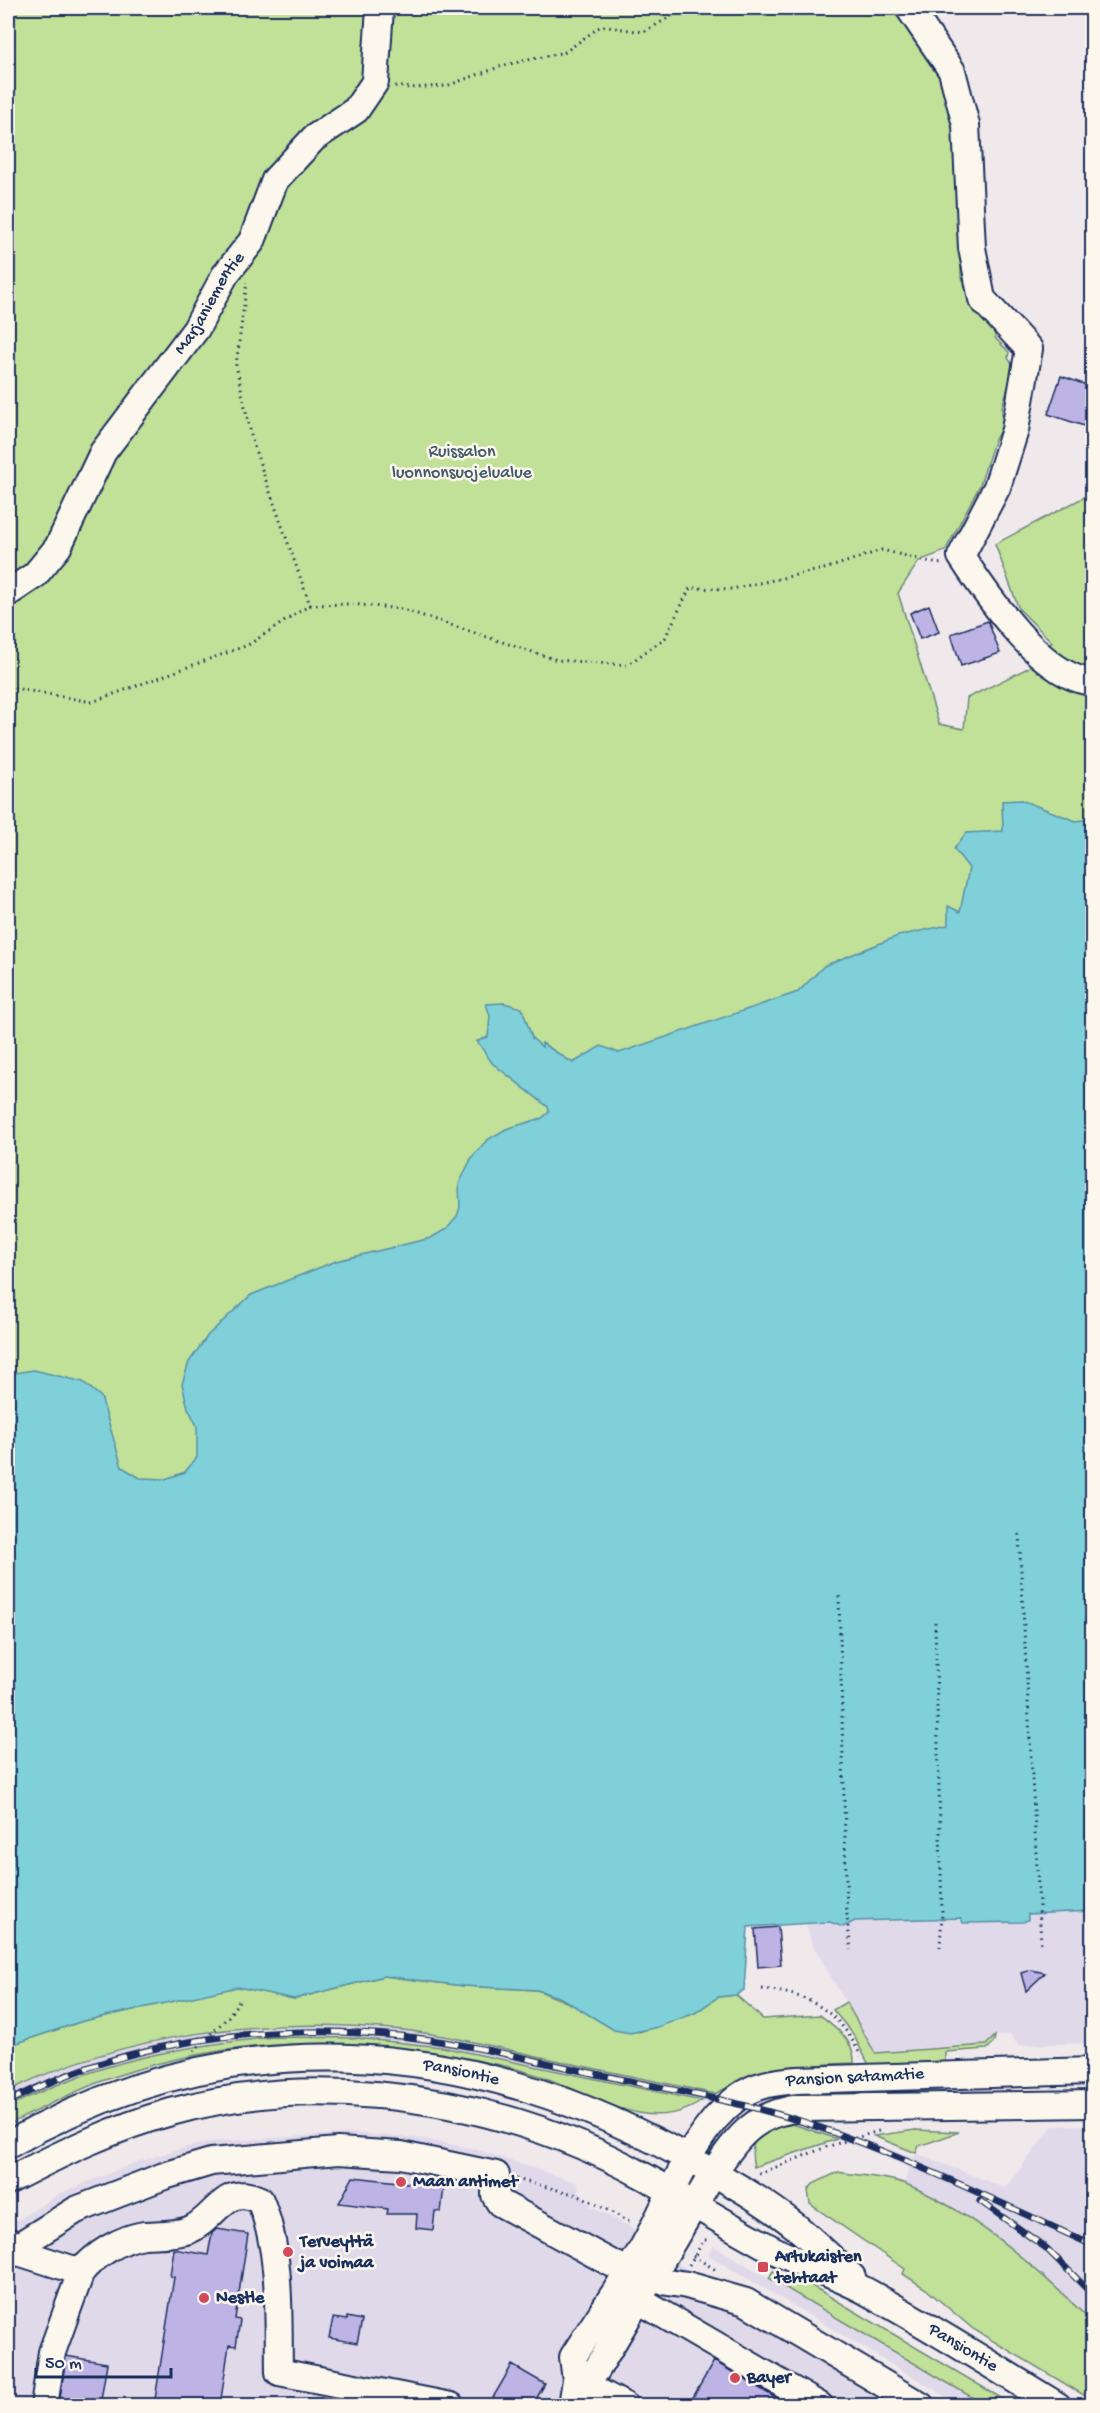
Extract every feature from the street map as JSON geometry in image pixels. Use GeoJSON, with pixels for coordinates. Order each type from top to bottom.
{"type":"FeatureCollection","features":[{"type":"Feature","properties":{"kind":"street"},"geometry":{"type":"LineString","coordinates":[[375,82],[380,8]]}},
{"type":"Feature","properties":{"kind":"street"},"geometry":{"type":"LineString","coordinates":[[909,8],[952,71],[966,125],[972,248],[982,299],[1029,349],[1015,430],[997,487],[961,556],[986,594],[1045,661],[1078,681],[1092,682]]}},
{"type":"Feature","properties":{"kind":"street","name":"Marjaniementie"},"geometry":{"type":"LineString","coordinates":[[8,592],[35,575],[58,548],[103,452],[196,329],[225,275],[252,242],[275,180],[314,138],[356,110],[375,82]]}},
{"type":"Feature","properties":{"kind":"street","name":"Pansiontie"},"geometry":{"type":"LineString","coordinates":[[8,2145],[115,2094],[189,2072],[235,2063],[313,2058],[371,2058],[451,2069],[506,2082],[573,2104],[640,2133],[713,2173],[793,2224],[868,2292]]}},
{"type":"Feature","properties":{"kind":"street","name":"Pansion satamatie"},"geometry":{"type":"LineString","coordinates":[[633,2284],[671,2192],[702,2136],[727,2107],[756,2086],[797,2079],[1092,2071]]}},
{"type":"Feature","properties":{"kind":"street","name":"Pansiontie"},"geometry":{"type":"LineString","coordinates":[[8,2181],[116,2129],[172,2111],[220,2101],[276,2095],[341,2094],[426,2102],[506,2120],[582,2146],[671,2192],[773,2250],[868,2292],[1058,2406]]}},
{"type":"Feature","properties":{"kind":"street","name":"Pansion satamatie"},"geometry":{"type":"LineString","coordinates":[[633,2284],[745,2132],[760,2119],[781,2110],[1092,2104]]}},
{"type":"Feature","properties":{"kind":"street"},"geometry":{"type":"LineString","coordinates":[[9,2249],[76,2210],[164,2176],[211,2162],[338,2151],[401,2155],[496,2175],[495,2195],[500,2203],[611,2263],[633,2284],[820,2406]]}},
{"type":"Feature","properties":{"kind":"street"},"geometry":{"type":"LineString","coordinates":[[44,2406],[52,2352],[81,2272],[90,2261],[107,2250],[141,2235],[190,2229],[222,2203],[238,2195],[248,2194],[260,2200],[267,2218],[278,2309],[279,2372],[451,2406]]}},
{"type":"Feature","properties":{"kind":"street"},"geometry":{"type":"LineString","coordinates":[[9,2249],[81,2272]]}},
{"type":"Feature","properties":{"kind":"street"},"geometry":{"type":"LineString","coordinates":[[576,2380],[596,2371],[633,2284]]}},
{"type":"Feature","properties":{"kind":"street"},"geometry":{"type":"LineString","coordinates":[[633,2284],[687,2284],[746,2302],[921,2406]]}},
{"type":"Feature","properties":{"kind":"street"},"geometry":{"type":"LineString","coordinates":[[572,2406],[576,2380]]}},
{"type":"Feature","properties":{"kind":"street"},"geometry":{"type":"LineString","coordinates":[[576,2380],[625,2406]]}},
{"type":"Feature","properties":{"kind":"path"},"geometry":{"type":"LineString","coordinates":[[375,82],[410,88],[446,86],[504,65],[565,52],[601,26],[644,32],[680,11]]}},
{"type":"Feature","properties":{"kind":"path"},"geometry":{"type":"LineString","coordinates":[[248,275],[236,365],[253,444],[310,605]]}},
{"type":"Feature","properties":{"kind":"path"},"geometry":{"type":"LineString","coordinates":[[8,687],[92,702],[248,645],[310,605],[350,604],[402,609],[557,660],[627,665],[664,638],[690,588],[732,589],[828,567],[882,550],[938,564],[961,556]]}},
{"type":"Feature","properties":{"kind":"path"},"geometry":{"type":"LineString","coordinates":[[1019,1534],[1041,1942]]}},
{"type":"Feature","properties":{"kind":"path"},"geometry":{"type":"LineString","coordinates":[[839,1596],[847,1918],[851,1950]]}},
{"type":"Feature","properties":{"kind":"path"},"geometry":{"type":"LineString","coordinates":[[935,1622],[942,1914],[940,1947]]}},
{"type":"Feature","properties":{"kind":"path"},"geometry":{"type":"LineString","coordinates":[[762,1989],[788,1992],[820,2005],[853,2041],[860,2056],[864,2077]]}},
{"type":"Feature","properties":{"kind":"path"},"geometry":{"type":"LineString","coordinates":[[189,2072],[191,2054],[228,2017],[239,2001]]}},
{"type":"Feature","properties":{"kind":"path"},"geometry":{"type":"LineString","coordinates":[[760,2173],[826,2147],[890,2127]]}},
{"type":"Feature","properties":{"kind":"path"},"geometry":{"type":"LineString","coordinates":[[694,2256],[704,2240],[717,2240]]}},
{"type":"Feature","properties":{"kind":"shaded area"},"geometry":{"type":"Polygon","coordinates":[[[1092,1911],[1092,2043],[1018,2045],[1011,2035],[995,2036],[986,2045],[875,2053],[811,1942],[806,1924],[830,1922],[843,1927],[855,1921],[1092,1911]]]}},
{"type":"Feature","properties":{"kind":"shaded area"},"geometry":{"type":"Polygon","coordinates":[[[312,2026],[401,2030],[446,2036],[736,2098],[808,2119],[914,2158],[916,2153],[1005,2188],[1053,2126],[1092,2125],[1092,2322],[1036,2268],[994,2235],[904,2183],[910,2168],[860,2146],[793,2124],[727,2107],[442,2047],[312,2037],[275,2037],[201,2044],[112,2064],[8,2107],[8,2091],[30,2080],[111,2051],[199,2033],[312,2026]]]}},
{"type":"Feature","properties":{"kind":"shaded area"},"geometry":{"type":"Polygon","coordinates":[[[354,2133],[425,2139],[478,2150],[578,2183],[579,2191],[592,2207],[636,2230],[633,2236],[909,2405],[8,2406],[8,2226],[59,2194],[137,2162],[182,2148],[209,2142],[354,2133]]]}},
{"type":"Feature","properties":{"kind":"shaded area"},"geometry":{"type":"Polygon","coordinates":[[[714,2246],[985,2405],[960,2405],[708,2255],[714,2246]]]}},
{"type":"Feature","properties":{"kind":"green space","name":"Ruissalon luonnonsuojelualue"},"geometry":{"type":"Polygon","coordinates":[[[8,8],[897,8],[942,70],[960,127],[961,277],[987,311],[996,339],[1009,352],[1008,358],[1014,367],[1002,407],[1002,427],[994,441],[980,485],[945,551],[919,561],[898,593],[939,724],[964,729],[967,698],[1028,668],[1052,642],[1019,609],[995,544],[1092,493],[1092,962],[370,1422],[8,1524],[8,8]]]}},
{"type":"Feature","properties":{"kind":"green space"},"geometry":{"type":"Polygon","coordinates":[[[384,1976],[464,1986],[537,1990],[639,2032],[695,2013],[718,1997],[736,1995],[763,2019],[820,2015],[848,2041],[854,2063],[782,2069],[749,2078],[715,2094],[441,2036],[353,2026],[302,2025],[201,2033],[151,2042],[54,2071],[8,2091],[8,2049],[16,2043],[83,2021],[238,1986],[294,1999],[384,1976]]]}},
{"type":"Feature","properties":{"kind":"green space"},"geometry":{"type":"Polygon","coordinates":[[[846,2002],[875,2053],[986,2045],[995,2036],[994,2042],[987,2049],[945,2052],[945,2062],[869,2065],[853,2034],[833,2010],[846,2002]]]}},
{"type":"Feature","properties":{"kind":"green space"},"geometry":{"type":"Polygon","coordinates":[[[275,2037],[356,2038],[442,2047],[702,2101],[682,2111],[662,2115],[641,2113],[600,2101],[540,2076],[491,2063],[442,2054],[357,2045],[270,2045],[185,2057],[143,2068],[90,2086],[8,2125],[8,2107],[41,2091],[106,2067],[170,2051],[275,2037]]]}},
{"type":"Feature","properties":{"kind":"green space"},"geometry":{"type":"Polygon","coordinates":[[[793,2124],[837,2139],[754,2167],[752,2156],[755,2140],[766,2131],[793,2124]]]}},
{"type":"Feature","properties":{"kind":"green space"},"geometry":{"type":"Polygon","coordinates":[[[915,2130],[959,2132],[919,2146],[916,2153],[874,2136],[915,2130]]]}},
{"type":"Feature","properties":{"kind":"green space"},"geometry":{"type":"Polygon","coordinates":[[[838,2172],[898,2181],[932,2197],[982,2227],[1050,2282],[1092,2322],[1092,2400],[973,2329],[926,2289],[903,2274],[905,2269],[810,2204],[808,2190],[813,2184],[838,2172]]]}},
{"type":"Feature","properties":{"kind":"green space"},"geometry":{"type":"Polygon","coordinates":[[[773,2271],[807,2283],[1013,2405],[985,2405],[769,2278],[773,2271]]]}},
{"type":"Feature","properties":{"kind":"water"},"geometry":{"type":"Polygon","coordinates":[[[1021,800],[1076,821],[1092,819],[1092,1911],[1028,1914],[1028,1920],[1023,1922],[963,1923],[961,1918],[855,1921],[843,1927],[830,1922],[748,1927],[744,1990],[736,1995],[718,1997],[695,2013],[658,2027],[630,2033],[614,2030],[561,1998],[537,1990],[464,1986],[384,1976],[294,1999],[238,1987],[83,2021],[17,2043],[8,2049],[8,1374],[34,1370],[83,1382],[101,1397],[122,1467],[140,1478],[165,1479],[185,1472],[197,1457],[197,1426],[188,1408],[182,1384],[189,1362],[208,1335],[251,1295],[336,1261],[431,1238],[446,1229],[457,1216],[460,1207],[459,1184],[472,1157],[487,1140],[506,1129],[542,1118],[549,1112],[548,1107],[492,1063],[477,1041],[488,1037],[490,1016],[486,1004],[504,1003],[522,1008],[532,1038],[542,1047],[542,1043],[573,1063],[601,1046],[619,1053],[798,992],[824,966],[898,936],[948,925],[948,906],[960,912],[969,868],[954,849],[966,833],[1003,831],[1002,801],[1021,800]]]}},
{"type":"Feature","properties":{"kind":"building"},"geometry":{"type":"Polygon","coordinates":[[[1061,376],[1092,387],[1092,400],[1084,426],[1048,414],[1061,376]]]}},
{"type":"Feature","properties":{"kind":"building"},"geometry":{"type":"Polygon","coordinates":[[[929,605],[939,632],[920,639],[910,613],[929,605]]]}},
{"type":"Feature","properties":{"kind":"building"},"geometry":{"type":"Polygon","coordinates":[[[988,621],[1000,653],[961,666],[951,634],[988,621]]]}},
{"type":"Feature","properties":{"kind":"building"},"geometry":{"type":"Polygon","coordinates":[[[778,1927],[781,1965],[758,1967],[755,1929],[778,1927]]]}},
{"type":"Feature","properties":{"kind":"building"},"geometry":{"type":"Polygon","coordinates":[[[1031,1970],[1045,1973],[1026,1991],[1021,1973],[1031,1970]]]}},
{"type":"Feature","properties":{"kind":"building"},"geometry":{"type":"Polygon","coordinates":[[[353,2177],[444,2187],[441,2212],[435,2211],[433,2230],[416,2228],[417,2214],[387,2214],[388,2209],[339,2203],[353,2177]]]}},
{"type":"Feature","properties":{"kind":"building","name":"Nestle"},"geometry":{"type":"Polygon","coordinates":[[[217,2229],[248,2234],[235,2319],[240,2320],[236,2346],[229,2345],[220,2406],[154,2406],[174,2277],[170,2276],[174,2249],[208,2255],[212,2233],[217,2229]]]}},
{"type":"Feature","properties":{"kind":"building"},"geometry":{"type":"Polygon","coordinates":[[[347,2317],[362,2320],[357,2343],[329,2338],[333,2318],[347,2320],[347,2317]]]}},
{"type":"Feature","properties":{"kind":"building"},"geometry":{"type":"Polygon","coordinates":[[[66,2356],[107,2363],[100,2406],[59,2406],[66,2356]]]}},
{"type":"Feature","properties":{"kind":"building","name":"Bayer"},"geometry":{"type":"Polygon","coordinates":[[[714,2361],[789,2406],[688,2406],[714,2361]]]}},
{"type":"Feature","properties":{"kind":"building"},"geometry":{"type":"Polygon","coordinates":[[[512,2365],[545,2384],[532,2406],[488,2406],[512,2365]]]}},
{"type":"Feature","properties":{"kind":"railway"},"geometry":{"type":"LineString","coordinates":[[8,2102],[101,2063],[199,2040],[299,2032],[426,2039],[715,2099],[795,2119],[924,2169],[1092,2245]]}},
{"type":"Feature","properties":{"kind":"railway"},"geometry":{"type":"LineString","coordinates":[[980,2201],[1046,2248],[1092,2294]]}},
{"type":"Feature","properties":{"kind":"place","name":"Maan antimet"},"geometry":{"type":"Point","coordinates":[401,2182]}},
{"type":"Feature","properties":{"kind":"place","name":"Terveyttä ja voimaa"},"geometry":{"type":"Point","coordinates":[288,2252]}},
{"type":"Feature","properties":{"kind":"place","name":"Artukaisten tehtaat"},"geometry":{"type":"Point","coordinates":[763,2267]}},
{"type":"Feature","properties":{"kind":"place","name":"Nestle"},"geometry":{"type":"Point","coordinates":[204,2298]}},
{"type":"Feature","properties":{"kind":"place","name":"Bayer"},"geometry":{"type":"Point","coordinates":[735,2378]}}]}
